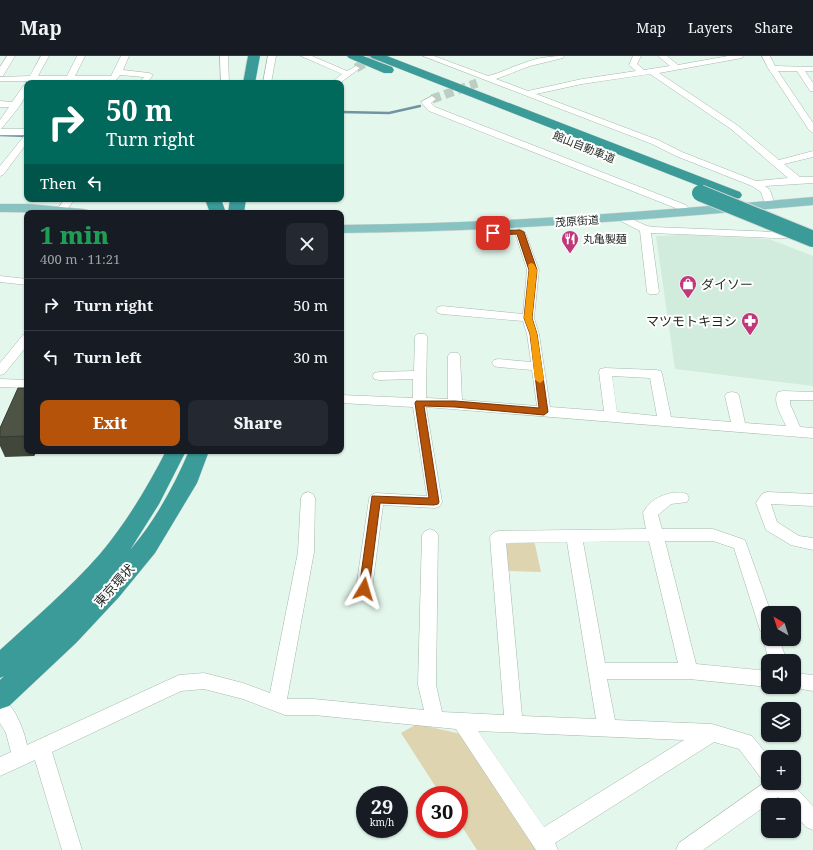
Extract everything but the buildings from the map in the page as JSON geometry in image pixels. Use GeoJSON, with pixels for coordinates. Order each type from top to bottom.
{"type":"FeatureCollection","features":[{"type":"Feature","properties":{"kind":"highway"},"geometry":{"type":"LineString","coordinates":[[250,80],[254,56]]}},
{"type":"Feature","properties":{"kind":"highway","name":"館山自動車道"},"geometry":{"type":"LineString","coordinates":[[376,56],[735,195],[813,228]]}},
{"type":"Feature","properties":{"kind":"highway","name":"館山自動車道"},"geometry":{"type":"LineString","coordinates":[[355,62],[700,193],[813,239]]}},
{"type":"Feature","properties":{"kind":"highway","name":"東京環状"},"geometry":{"type":"LineString","coordinates":[[0,666],[92,578],[122,544],[147,507],[174,454]]}},
{"type":"Feature","properties":{"kind":"highway","name":"東京環状"},"geometry":{"type":"LineString","coordinates":[[0,697],[68,635],[110,590],[147,546],[186,483],[198,454]]}},
{"type":"Feature","properties":{"kind":"main road","name":"茂原街道"},"geometry":{"type":"LineString","coordinates":[[344,229],[494,226],[688,212],[813,201]]}},
{"type":"Feature","properties":{"kind":"main road"},"geometry":{"type":"LineString","coordinates":[[5,209],[28,208],[44,210]]}},
{"type":"Feature","properties":{"kind":"main road"},"geometry":{"type":"LineString","coordinates":[[5,209],[24,213]]}},
{"type":"Feature","properties":{"kind":"main road","name":"茂原街道"},"geometry":{"type":"LineString","coordinates":[[344,236],[520,232],[640,226],[813,209]]}},
{"type":"Feature","properties":{"kind":"street"},"geometry":{"type":"LineString","coordinates":[[0,57],[11,56]]}},
{"type":"Feature","properties":{"kind":"street"},"geometry":{"type":"LineString","coordinates":[[0,74],[11,56]]}},
{"type":"Feature","properties":{"kind":"street"},"geometry":{"type":"LineString","coordinates":[[32,80],[45,56]]}},
{"type":"Feature","properties":{"kind":"street"},"geometry":{"type":"LineString","coordinates":[[81,56],[69,80],[149,75],[146,80]]}},
{"type":"Feature","properties":{"kind":"street"},"geometry":{"type":"LineString","coordinates":[[113,78],[125,56]]}},
{"type":"Feature","properties":{"kind":"street"},"geometry":{"type":"LineString","coordinates":[[224,56],[225,80]]}},
{"type":"Feature","properties":{"kind":"street"},"geometry":{"type":"LineString","coordinates":[[268,80],[272,56]]}},
{"type":"Feature","properties":{"kind":"street"},"geometry":{"type":"LineString","coordinates":[[305,56],[348,74]]}},
{"type":"Feature","properties":{"kind":"street"},"geometry":{"type":"LineString","coordinates":[[427,56],[490,78],[655,142],[679,154],[755,184],[765,190],[770,205]]}},
{"type":"Feature","properties":{"kind":"street"},"geometry":{"type":"LineString","coordinates":[[478,82],[500,76],[526,60],[560,56]]}},
{"type":"Feature","properties":{"kind":"street"},"geometry":{"type":"LineString","coordinates":[[637,56],[633,65],[734,127],[798,181]]}},
{"type":"Feature","properties":{"kind":"street"},"geometry":{"type":"LineString","coordinates":[[662,56],[677,68]]}},
{"type":"Feature","properties":{"kind":"street"},"geometry":{"type":"LineString","coordinates":[[530,94],[554,86],[647,73],[740,56]]}},
{"type":"Feature","properties":{"kind":"street"},"geometry":{"type":"LineString","coordinates":[[766,56],[772,68],[813,130]]}},
{"type":"Feature","properties":{"kind":"street"},"geometry":{"type":"LineString","coordinates":[[339,80],[348,74],[355,62]]}},
{"type":"Feature","properties":{"kind":"street"},"geometry":{"type":"LineString","coordinates":[[772,68],[813,69]]}},
{"type":"Feature","properties":{"kind":"street"},"geometry":{"type":"LineString","coordinates":[[799,68],[813,89]]}},
{"type":"Feature","properties":{"kind":"street"},"geometry":{"type":"LineString","coordinates":[[0,79],[24,81]]}},
{"type":"Feature","properties":{"kind":"street"},"geometry":{"type":"LineString","coordinates":[[0,127],[24,92]]}},
{"type":"Feature","properties":{"kind":"street"},"geometry":{"type":"LineString","coordinates":[[432,99],[425,102],[432,109],[682,207],[688,212]]}},
{"type":"Feature","properties":{"kind":"street"},"geometry":{"type":"LineString","coordinates":[[0,104],[16,105]]}},
{"type":"Feature","properties":{"kind":"street"},"geometry":{"type":"LineString","coordinates":[[804,115],[813,116]]}},
{"type":"Feature","properties":{"kind":"street"},"geometry":{"type":"LineString","coordinates":[[0,132],[24,132]]}},
{"type":"Feature","properties":{"kind":"street"},"geometry":{"type":"LineString","coordinates":[[0,172],[24,141]]}},
{"type":"Feature","properties":{"kind":"street"},"geometry":{"type":"LineString","coordinates":[[777,163],[813,154]]}},
{"type":"Feature","properties":{"kind":"street"},"geometry":{"type":"LineString","coordinates":[[0,160],[10,160]]}},
{"type":"Feature","properties":{"kind":"street"},"geometry":{"type":"LineString","coordinates":[[755,184],[780,181],[813,180]]}},
{"type":"Feature","properties":{"kind":"street"},"geometry":{"type":"LineString","coordinates":[[62,210],[68,202]]}},
{"type":"Feature","properties":{"kind":"street"},"geometry":{"type":"LineString","coordinates":[[621,217],[640,226],[661,230],[813,236]]}},
{"type":"Feature","properties":{"kind":"street"},"geometry":{"type":"LineString","coordinates":[[640,226],[653,292]]}},
{"type":"Feature","properties":{"kind":"street"},"geometry":{"type":"LineString","coordinates":[[520,232],[533,270],[528,318],[534,334],[544,412]]}},
{"type":"Feature","properties":{"kind":"street"},"geometry":{"type":"LineString","coordinates":[[0,279],[24,282]]}},
{"type":"Feature","properties":{"kind":"street"},"geometry":{"type":"LineString","coordinates":[[442,310],[528,318]]}},
{"type":"Feature","properties":{"kind":"street"},"geometry":{"type":"LineString","coordinates":[[364,589],[376,499],[434,502],[419,403],[421,337]]}},
{"type":"Feature","properties":{"kind":"street"},"geometry":{"type":"LineString","coordinates":[[24,343],[0,381],[24,384]]}},
{"type":"Feature","properties":{"kind":"street"},"geometry":{"type":"LineString","coordinates":[[454,356],[455,404]]}},
{"type":"Feature","properties":{"kind":"street"},"geometry":{"type":"LineString","coordinates":[[498,363],[538,366]]}},
{"type":"Feature","properties":{"kind":"street"},"geometry":{"type":"LineString","coordinates":[[610,417],[605,372],[656,374],[665,421]]}},
{"type":"Feature","properties":{"kind":"street"},"geometry":{"type":"LineString","coordinates":[[379,376],[420,375]]}},
{"type":"Feature","properties":{"kind":"street"},"geometry":{"type":"LineString","coordinates":[[795,432],[783,404],[784,395],[813,396]]}},
{"type":"Feature","properties":{"kind":"street"},"geometry":{"type":"LineString","coordinates":[[732,396],[739,427]]}},
{"type":"Feature","properties":{"kind":"street"},"geometry":{"type":"LineString","coordinates":[[344,399],[455,404],[813,433]]}},
{"type":"Feature","properties":{"kind":"street"},"geometry":{"type":"LineString","coordinates":[[277,704],[306,552],[308,498]]}},
{"type":"Feature","properties":{"kind":"street"},"geometry":{"type":"LineString","coordinates":[[682,498],[668,499],[650,513],[689,671]]}},
{"type":"Feature","properties":{"kind":"street"},"geometry":{"type":"LineString","coordinates":[[813,500],[767,498],[763,503],[771,526],[796,541],[813,544]]}},
{"type":"Feature","properties":{"kind":"street"},"geometry":{"type":"LineString","coordinates":[[430,535],[427,685],[435,720]]}},
{"type":"Feature","properties":{"kind":"street"},"geometry":{"type":"LineString","coordinates":[[514,723],[498,537],[712,535],[740,544],[761,608]]}},
{"type":"Feature","properties":{"kind":"street"},"geometry":{"type":"LineString","coordinates":[[574,536],[607,728]]}},
{"type":"Feature","properties":{"kind":"street"},"geometry":{"type":"LineString","coordinates":[[597,671],[689,671],[761,678]]}},
{"type":"Feature","properties":{"kind":"street"},"geometry":{"type":"LineString","coordinates":[[0,767],[179,683],[204,681],[243,691],[285,707],[314,707],[435,720],[712,733],[744,742],[761,762]]}},
{"type":"Feature","properties":{"kind":"street"},"geometry":{"type":"LineString","coordinates":[[801,682],[813,683]]}},
{"type":"Feature","properties":{"kind":"street"},"geometry":{"type":"LineString","coordinates":[[0,706],[15,731],[22,757]]}},
{"type":"Feature","properties":{"kind":"street"},"geometry":{"type":"LineString","coordinates":[[461,721],[544,845],[712,733]]}},
{"type":"Feature","properties":{"kind":"street"},"geometry":{"type":"LineString","coordinates":[[41,748],[72,850]]}},
{"type":"Feature","properties":{"kind":"street"},"geometry":{"type":"LineString","coordinates":[[686,850],[761,790]]}},
{"type":"Feature","properties":{"kind":"street"},"geometry":{"type":"LineString","coordinates":[[785,790],[813,820]]}},
{"type":"Feature","properties":{"kind":"shaded area"},"geometry":{"type":"Polygon","coordinates":[[[685,235],[769,239],[813,256],[813,386],[675,369],[656,236],[685,235]]]}},
{"type":"Feature","properties":{"kind":"shaded area"},"geometry":{"type":"Polygon","coordinates":[[[534,540],[541,572],[507,571],[504,547],[511,541],[534,540]]]}},
{"type":"Feature","properties":{"kind":"shaded area"},"geometry":{"type":"Polygon","coordinates":[[[417,724],[461,734],[538,850],[477,850],[468,836],[468,786],[435,786],[401,733],[417,724]]]}},
{"type":"Feature","properties":{"kind":"waterway"},"geometry":{"type":"LineString","coordinates":[[344,112],[389,113],[420,106]]}},
{"type":"Feature","properties":{"kind":"waterway"},"geometry":{"type":"LineString","coordinates":[[0,135],[24,136]]}},
{"type":"Feature","properties":{"kind":"tunnel"},"geometry":{"type":"LineString","coordinates":[[356,68],[377,56]]}},
{"type":"Feature","properties":{"kind":"tunnel"},"geometry":{"type":"LineString","coordinates":[[432,99],[477,83]]}},
{"type":"Feature","properties":{"kind":"slow traffic"},"geometry":{"type":"LineString","coordinates":[[531,265],[533,270],[528,318],[534,334],[540,380]]}},
{"type":"Feature","properties":{"kind":"place","name":"丸亀製麺"},"geometry":{"type":"Point","coordinates":[570,254]}},
{"type":"Feature","properties":{"kind":"place","name":"ダイソー"},"geometry":{"type":"Point","coordinates":[688,299]}},
{"type":"Feature","properties":{"kind":"place","name":"マツモトキヨシ"},"geometry":{"type":"Point","coordinates":[750,336]}},
{"type":"Feature","properties":{"kind":"route"},"geometry":{"type":"LineString","coordinates":[[364,589],[376,499],[434,502],[419,403],[455,404],[544,412],[534,334],[528,318],[533,270],[520,232],[493,233]]}}]}
